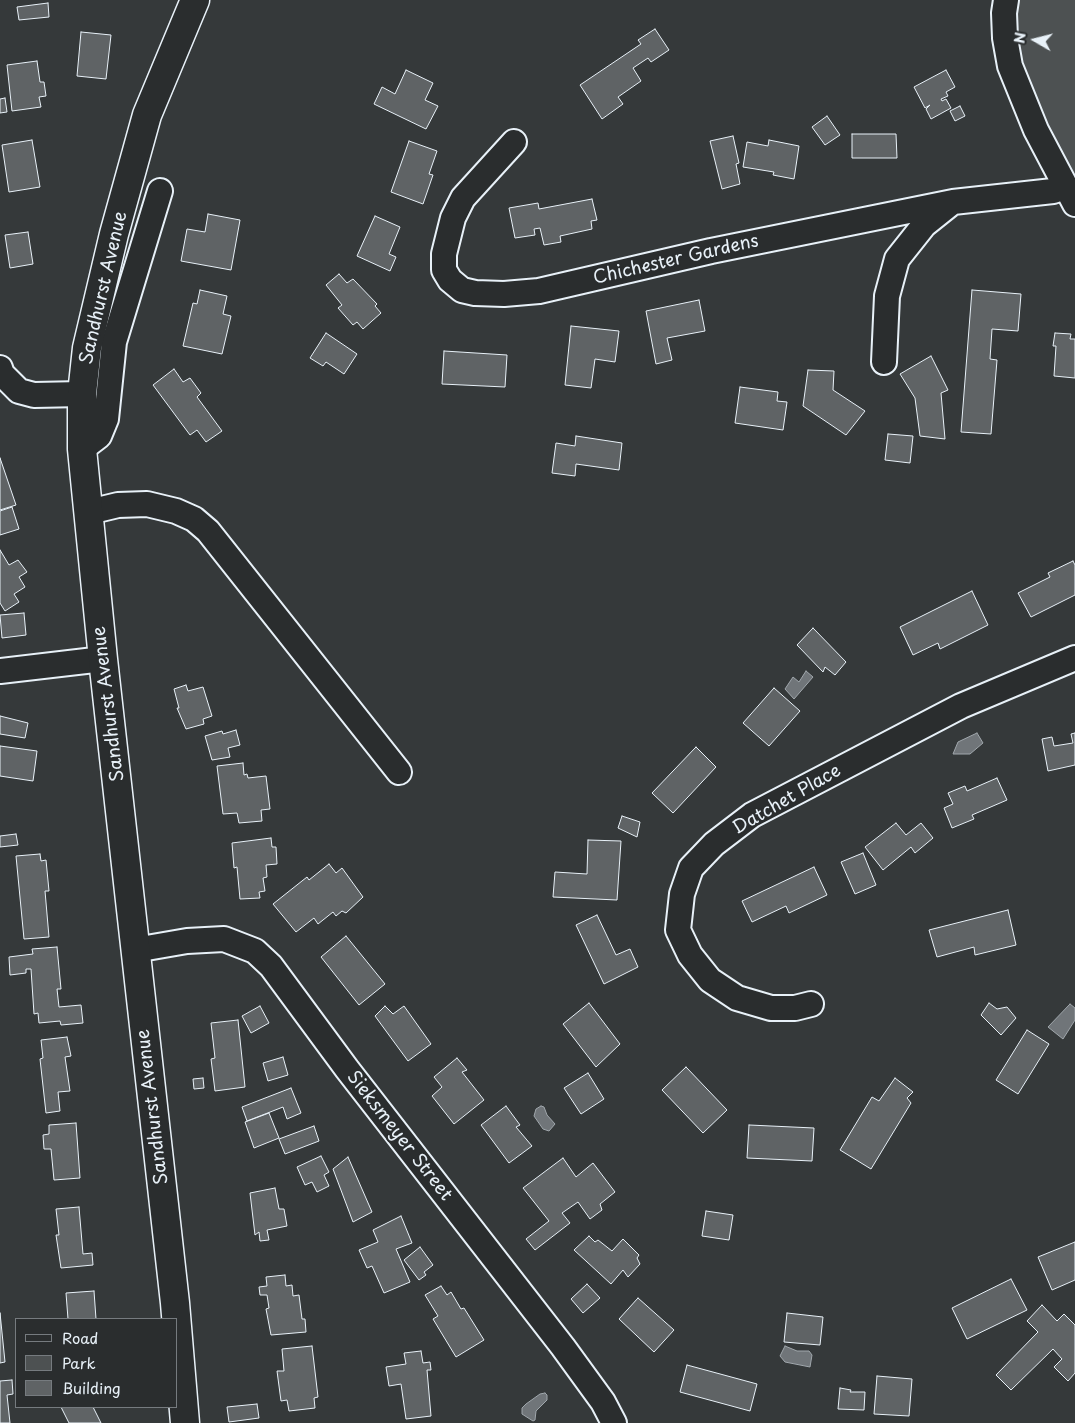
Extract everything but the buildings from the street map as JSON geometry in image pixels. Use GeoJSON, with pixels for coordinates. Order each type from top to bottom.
{"type":"FeatureCollection","features":[{"type":"Feature","properties":{"kind":"street","name":"Sandhurst Avenue"},"geometry":{"type":"LineString","coordinates":[[176,1318],[88,512],[82,449],[82,394],[87,348],[114,234],[147,115],[195,0]]}},
{"type":"Feature","properties":{"kind":"street"},"geometry":{"type":"LineString","coordinates":[[1006,0],[1004,12],[1005,38],[1010,66],[1036,130],[1070,196]]}},
{"type":"Feature","properties":{"kind":"street","name":"Chichester Gardens"},"geometry":{"type":"LineString","coordinates":[[514,142],[463,198],[453,218],[444,254],[444,270],[450,280],[462,290],[475,293],[504,294],[539,291],[711,250],[953,202],[1053,191],[1070,196]]}},
{"type":"Feature","properties":{"kind":"street"},"geometry":{"type":"LineString","coordinates":[[82,449],[99,436],[104,424],[114,342],[160,191]]}},
{"type":"Feature","properties":{"kind":"street"},"geometry":{"type":"LineString","coordinates":[[884,362],[887,296],[897,259],[924,226],[953,202]]}},
{"type":"Feature","properties":{"kind":"street"},"geometry":{"type":"LineString","coordinates":[[0,368],[2,374],[19,391],[34,395],[82,394]]}},
{"type":"Feature","properties":{"kind":"street"},"geometry":{"type":"LineString","coordinates":[[88,512],[118,506],[147,504],[176,511],[194,519],[208,531],[398,772]]}},
{"type":"Feature","properties":{"kind":"street","name":"Datchet Place"},"geometry":{"type":"LineString","coordinates":[[811,1004],[795,1008],[771,1008],[736,998],[710,980],[690,955],[678,930],[682,894],[691,868],[714,844],[752,815],[961,706],[1075,658]]}},
{"type":"Feature","properties":{"kind":"street"},"geometry":{"type":"LineString","coordinates":[[0,670],[103,659]]}},
{"type":"Feature","properties":{"kind":"street","name":"Sieksmeyer Street"},"geometry":{"type":"LineString","coordinates":[[135,950],[187,941],[224,939],[255,951],[271,966],[347,1069],[563,1347],[603,1402],[614,1423]]}},
{"type":"Feature","properties":{"kind":"street","name":"Sandhurst Avenue"},"geometry":{"type":"LineString","coordinates":[[178,1339],[185,1423]]}},
{"type":"Feature","properties":{"kind":"green space"},"geometry":{"type":"Polygon","coordinates":[[[1005,0],[1075,0],[1075,204],[1037,132],[1005,0]]]}},
{"type":"Feature","properties":{"kind":"shaded area"},"geometry":{"type":"Polygon","coordinates":[[[806,671],[813,677],[794,699],[785,689],[793,677],[799,682],[806,671]]]}},
{"type":"Feature","properties":{"kind":"shaded area"},"geometry":{"type":"Polygon","coordinates":[[[977,733],[983,743],[970,754],[953,754],[958,742],[977,733]]]}},
{"type":"Feature","properties":{"kind":"shaded area"},"geometry":{"type":"Polygon","coordinates":[[[1070,1004],[1075,1008],[1075,1020],[1063,1039],[1048,1027],[1070,1004]]]}},
{"type":"Feature","properties":{"kind":"shaded area"},"geometry":{"type":"Polygon","coordinates":[[[541,1106],[544,1107],[547,1115],[555,1124],[549,1131],[543,1129],[534,1116],[536,1109],[541,1106]]]}},
{"type":"Feature","properties":{"kind":"shaded area"},"geometry":{"type":"Polygon","coordinates":[[[785,1346],[797,1351],[809,1351],[812,1355],[810,1367],[785,1362],[780,1356],[785,1346]]]}},
{"type":"Feature","properties":{"kind":"shaded area"},"geometry":{"type":"Polygon","coordinates":[[[545,1393],[547,1400],[536,1411],[535,1420],[533,1421],[522,1414],[522,1408],[526,1404],[540,1394],[545,1393]]]}}]}
